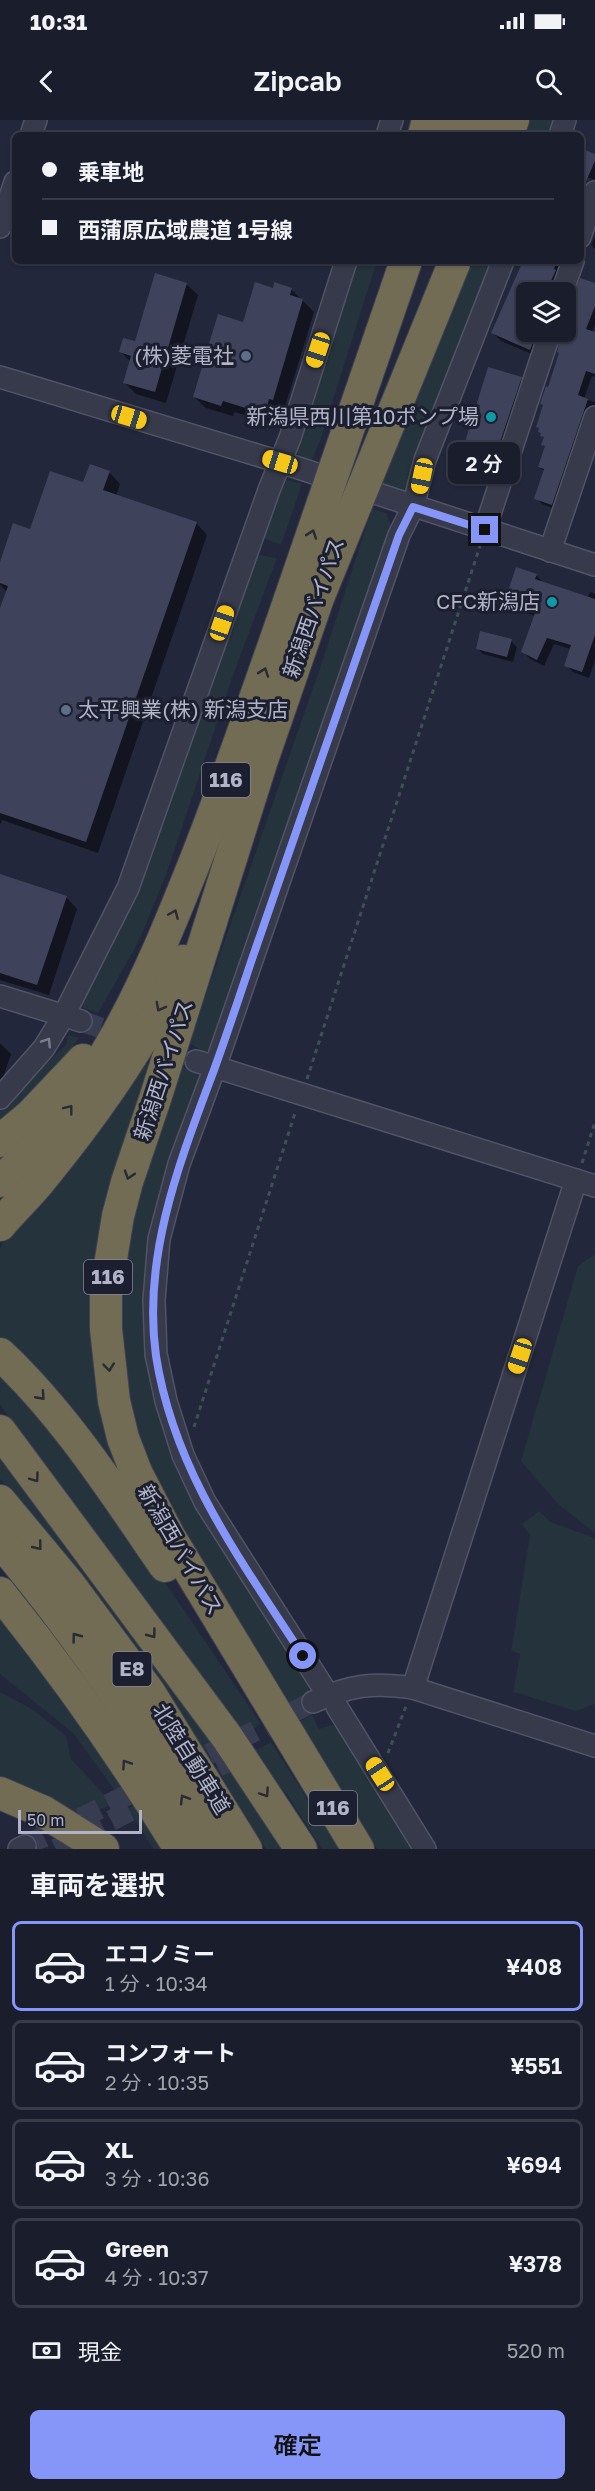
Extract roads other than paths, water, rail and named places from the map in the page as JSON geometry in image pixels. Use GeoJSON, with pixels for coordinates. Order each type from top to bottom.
{"type":"FeatureCollection","features":[{"type":"Feature","properties":{"kind":"highway"},"geometry":{"type":"LineString","coordinates":[[327,491],[388,264]]}},
{"type":"Feature","properties":{"kind":"highway","name":"新潟西バイパス"},"geometry":{"type":"LineString","coordinates":[[358,1849],[169,1536],[136,1472],[123,1438],[114,1401],[106,1329],[106,1290],[118,1216],[127,1182],[160,1085],[262,759],[305,594],[327,491],[405,264]]}},
{"type":"Feature","properties":{"kind":"highway","name":"新潟西バイパス"},"geometry":{"type":"LineString","coordinates":[[0,1181],[39,1144],[69,1110],[98,1068],[150,967],[174,914],[305,594],[432,264]]}},
{"type":"Feature","properties":{"kind":"highway"},"geometry":{"type":"LineString","coordinates":[[305,594],[454,264]]}},
{"type":"Feature","properties":{"kind":"highway"},"geometry":{"type":"LineString","coordinates":[[0,1225],[42,1179],[80,1129],[132,1053],[179,970],[213,893],[262,759]]}},
{"type":"Feature","properties":{"kind":"highway"},"geometry":{"type":"LineString","coordinates":[[0,1141],[31,1115],[78,1066],[150,967]]}},
{"type":"Feature","properties":{"kind":"highway"},"geometry":{"type":"LineString","coordinates":[[0,1208],[42,1171],[80,1129]]}},
{"type":"Feature","properties":{"kind":"highway"},"geometry":{"type":"LineString","coordinates":[[0,1354],[49,1406],[78,1442],[308,1767]]}},
{"type":"Feature","properties":{"kind":"highway"},"geometry":{"type":"LineString","coordinates":[[0,1431],[174,1664],[233,1746],[301,1849]]}},
{"type":"Feature","properties":{"kind":"highway","name":"北陸自動車道"},"geometry":{"type":"LineString","coordinates":[[0,1501],[69,1584],[148,1692],[246,1849]]}},
{"type":"Feature","properties":{"kind":"highway","name":"北陸自動車道"},"geometry":{"type":"LineString","coordinates":[[0,1541],[97,1664],[182,1794],[214,1849]]}},
{"type":"Feature","properties":{"kind":"highway"},"geometry":{"type":"LineString","coordinates":[[0,1593],[71,1683],[138,1780],[180,1849]]}},
{"type":"Feature","properties":{"kind":"highway"},"geometry":{"type":"LineString","coordinates":[[0,1793],[44,1812],[103,1849]]}},
{"type":"Feature","properties":{"kind":"highway"},"geometry":{"type":"LineString","coordinates":[[44,1812],[91,1849]]}},
{"type":"Feature","properties":{"kind":"street"},"geometry":{"type":"LineString","coordinates":[[0,227],[12,191]]}},
{"type":"Feature","properties":{"kind":"street"},"geometry":{"type":"LineString","coordinates":[[584,225],[595,192]]}},
{"type":"Feature","properties":{"kind":"street"},"geometry":{"type":"LineString","coordinates":[[0,1098],[72,1018],[128,888],[280,462],[345,264]]}},
{"type":"Feature","properties":{"kind":"street"},"geometry":{"type":"LineString","coordinates":[[425,1849],[380,1774],[323,1705],[205,1502],[183,1455],[166,1401],[156,1354],[156,1280],[159,1239],[206,1064],[399,535],[413,507],[425,460],[502,264]]}},
{"type":"Feature","properties":{"kind":"street"},"geometry":{"type":"LineString","coordinates":[[566,282],[572,264]]}},
{"type":"Feature","properties":{"kind":"street"},"geometry":{"type":"LineString","coordinates":[[485,530],[546,342]]}},
{"type":"Feature","properties":{"kind":"street"},"geometry":{"type":"LineString","coordinates":[[0,377],[280,462],[595,565]]}},
{"type":"Feature","properties":{"kind":"street"},"geometry":{"type":"LineString","coordinates":[[550,551],[595,417]]}},
{"type":"Feature","properties":{"kind":"street"},"geometry":{"type":"LineString","coordinates":[[0,996],[72,1018]]}},
{"type":"Feature","properties":{"kind":"street"},"geometry":{"type":"LineString","coordinates":[[206,1064],[586,1183],[413,1688]]}},
{"type":"Feature","properties":{"kind":"street"},"geometry":{"type":"LineString","coordinates":[[323,1705],[354,1687],[382,1683],[413,1688],[595,1746]]}},
{"type":"Feature","properties":{"kind":"tunnel"},"geometry":{"type":"LineString","coordinates":[[81,1021],[127,1037]]}},
{"type":"Feature","properties":{"kind":"tunnel"},"geometry":{"type":"LineString","coordinates":[[181,1768],[313,1702]]}},
{"type":"Feature","properties":{"kind":"tunnel"},"geometry":{"type":"LineString","coordinates":[[190,1781],[250,1750]]}},
{"type":"Feature","properties":{"kind":"tunnel"},"geometry":{"type":"LineString","coordinates":[[25,1846],[153,1782]]}},
{"type":"Feature","properties":{"kind":"tunnel"},"geometry":{"type":"LineString","coordinates":[[56,1849],[159,1796]]}},
{"type":"Feature","properties":{"kind":"place","name":"(株)菱電社"},"geometry":{"type":"Point","coordinates":[246,356]}},
{"type":"Feature","properties":{"kind":"place","name":"新潟県西川第10ポンプ場"},"geometry":{"type":"Point","coordinates":[491,417]}},
{"type":"Feature","properties":{"kind":"place","name":"CFC新潟店"},"geometry":{"type":"Point","coordinates":[552,602]}},
{"type":"Feature","properties":{"kind":"place","name":"太平興業(株) 新潟支店"},"geometry":{"type":"Point","coordinates":[66,710]}}]}
